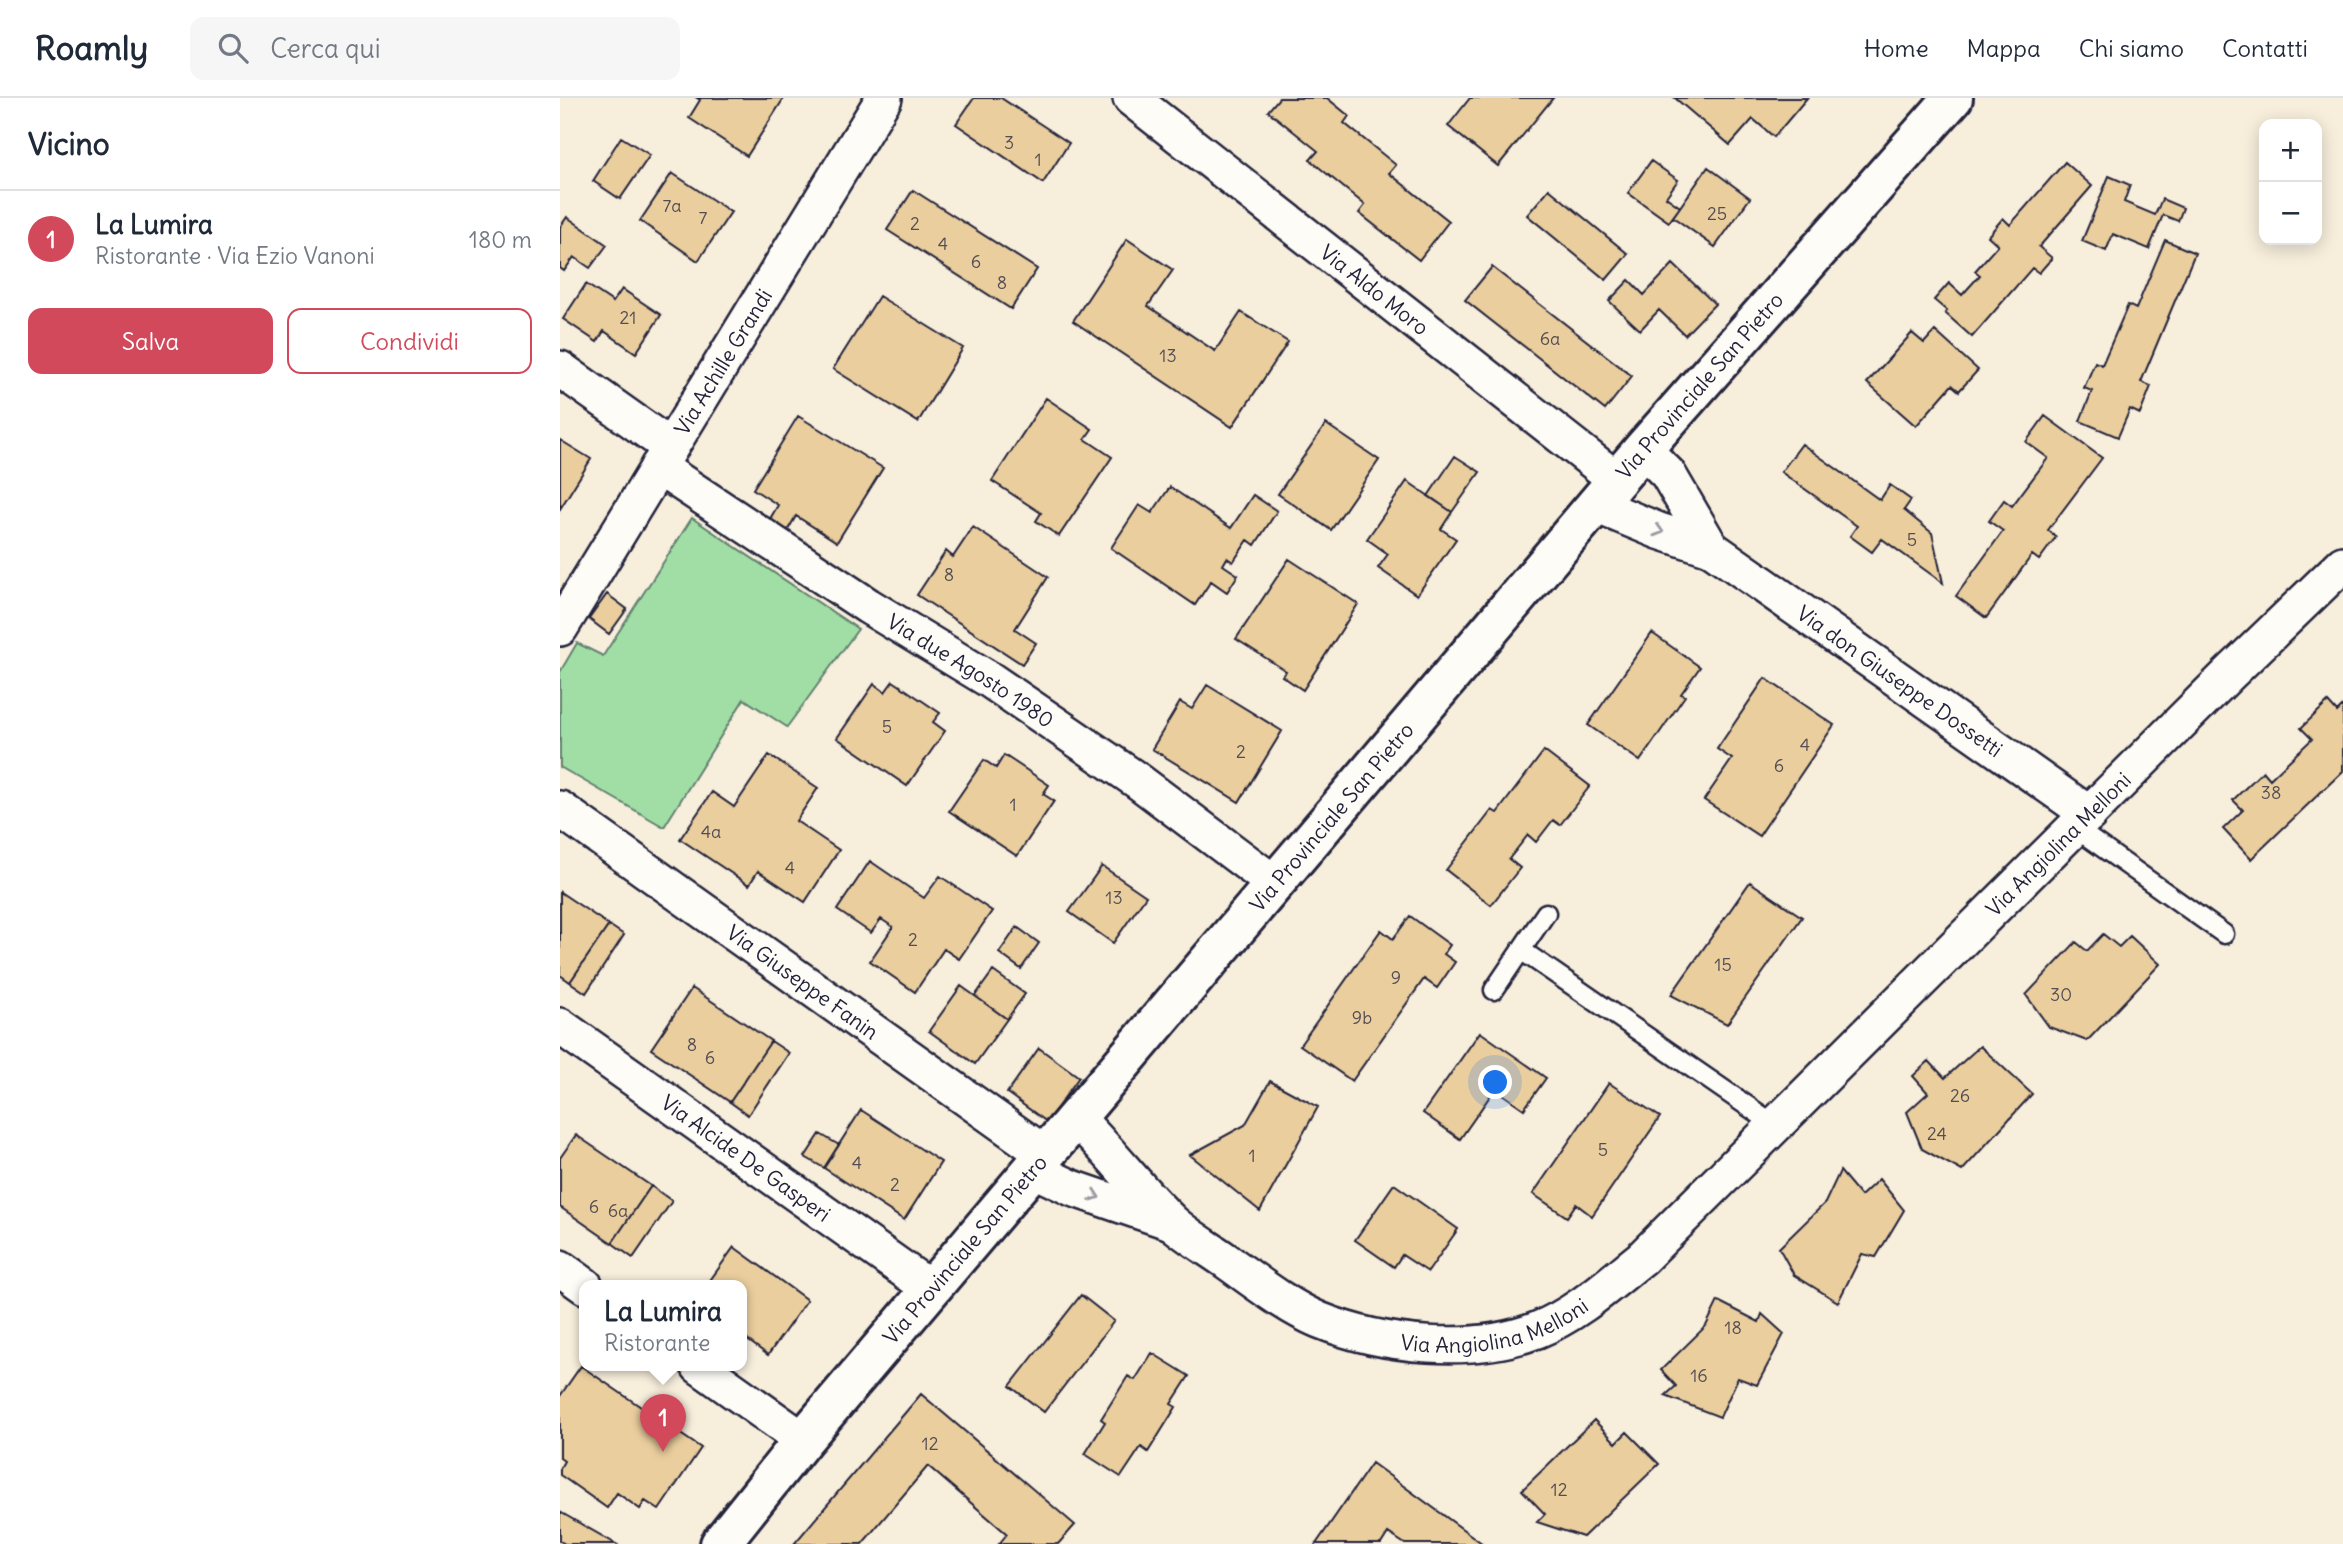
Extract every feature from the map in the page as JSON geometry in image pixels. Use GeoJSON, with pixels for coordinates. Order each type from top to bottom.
{"type":"FeatureCollection","features":[{"type":"Feature","properties":{"kind":"main road","name":"Via Provinciale San Pietro"},"geometry":{"type":"LineString","coordinates":[[720,1544],[803,1440],[1643,449],[1953,98]]}},
{"type":"Feature","properties":{"kind":"street","name":"Via Achille Grandi"},"geometry":{"type":"LineString","coordinates":[[560,628],[884,98]]}},
{"type":"Feature","properties":{"kind":"street","name":"Via Aldo Moro"},"geometry":{"type":"LineString","coordinates":[[1131,98],[1606,493]]}},
{"type":"Feature","properties":{"kind":"street","name":"Via due Agosto 1980"},"geometry":{"type":"LineString","coordinates":[[560,369],[664,457],[868,606],[990,680],[1138,781],[1275,884]]}},
{"type":"Feature","properties":{"kind":"street","name":"Via don Giuseppe Dossetti"},"geometry":{"type":"LineString","coordinates":[[1643,449],[1668,474],[1712,548]]}},
{"type":"Feature","properties":{"kind":"street","name":"Via don Giuseppe Dossetti"},"geometry":{"type":"LineString","coordinates":[[1606,493],[1659,531],[1712,548],[2082,821]]}},
{"type":"Feature","properties":{"kind":"street","name":"Via Angiolina Melloni"},"geometry":{"type":"LineString","coordinates":[[1076,1118],[1174,1224],[1272,1292],[1318,1319],[1367,1335],[1407,1342],[1481,1345],[1537,1329],[1584,1304],[1642,1258],[2343,564]]}},
{"type":"Feature","properties":{"kind":"street","name":"Via Giuseppe Fanin"},"geometry":{"type":"LineString","coordinates":[[560,808],[1039,1162]]}},
{"type":"Feature","properties":{"kind":"street","name":"Via Alcide De Gasperi"},"geometry":{"type":"LineString","coordinates":[[560,1026],[931,1289]]}},
{"type":"Feature","properties":{"kind":"street","name":"Via Angiolina Melloni"},"geometry":{"type":"LineString","coordinates":[[1039,1162],[1072,1188],[1174,1224]]}},
{"type":"Feature","properties":{"kind":"street"},"geometry":{"type":"LineString","coordinates":[[560,1268],[579,1282]]}},
{"type":"Feature","properties":{"kind":"street"},"geometry":{"type":"LineString","coordinates":[[706,1371],[803,1440]]}},
{"type":"Feature","properties":{"kind":"lane"},"geometry":{"type":"LineString","coordinates":[[2082,821],[2224,934]]}},
{"type":"Feature","properties":{"kind":"lane"},"geometry":{"type":"LineString","coordinates":[[1494,990],[1546,913]]}},
{"type":"Feature","properties":{"kind":"lane"},"geometry":{"type":"LineString","coordinates":[[1521,950],[1775,1125]]}},
{"type":"Feature","properties":{"kind":"green space"},"geometry":{"type":"Polygon","coordinates":[[[692,518],[858,629],[787,727],[744,699],[664,827],[560,767],[560,672],[577,643],[603,656],[692,518]]]}},
{"type":"Feature","properties":{"kind":"building"},"geometry":{"type":"Polygon","coordinates":[[[697,98],[784,98],[747,156],[689,118],[700,100],[697,98]]]}},
{"type":"Feature","properties":{"kind":"building"},"geometry":{"type":"Polygon","coordinates":[[[974,98],[1001,98],[1069,143],[1043,183],[956,124],[974,98]]]}},
{"type":"Feature","properties":{"kind":"building"},"geometry":{"type":"Polygon","coordinates":[[[1279,98],[1327,98],[1349,116],[1344,123],[1396,165],[1389,173],[1449,221],[1419,260],[1359,213],[1365,205],[1310,160],[1318,151],[1268,111],[1279,98]]]}},
{"type":"Feature","properties":{"kind":"building"},"geometry":{"type":"Polygon","coordinates":[[[1470,98],[1553,98],[1498,166],[1448,126],[1470,98]]]}},
{"type":"Feature","properties":{"kind":"building"},"geometry":{"type":"Polygon","coordinates":[[[1675,98],[1807,98],[1774,137],[1753,119],[1730,145],[1675,98]]]}},
{"type":"Feature","properties":{"kind":"building"},"geometry":{"type":"Polygon","coordinates":[[[621,137],[650,155],[620,199],[593,181],[621,137]]]}},
{"type":"Feature","properties":{"kind":"building"},"geometry":{"type":"Polygon","coordinates":[[[1651,161],[1678,180],[1666,197],[1680,207],[1669,222],[1628,193],[1651,161]]]}},
{"type":"Feature","properties":{"kind":"building"},"geometry":{"type":"Polygon","coordinates":[[[2065,162],[2092,186],[2039,247],[2052,258],[2039,273],[2032,268],[1972,337],[1934,300],[1949,283],[1962,295],[1980,275],[1975,271],[1998,245],[1988,236],[2003,218],[2010,225],[2065,162]]]}},
{"type":"Feature","properties":{"kind":"building"},"geometry":{"type":"Polygon","coordinates":[[[1708,167],[1750,198],[1715,247],[1673,217],[1708,167]]]}},
{"type":"Feature","properties":{"kind":"building"},"geometry":{"type":"Polygon","coordinates":[[[672,173],[731,212],[698,261],[640,221],[672,173]]]}},
{"type":"Feature","properties":{"kind":"building"},"geometry":{"type":"Polygon","coordinates":[[[2109,176],[2130,185],[2124,202],[2155,215],[2162,199],[2183,208],[2178,221],[2163,215],[2149,249],[2113,234],[2106,251],[2082,241],[2109,176]]]}},
{"type":"Feature","properties":{"kind":"building"},"geometry":{"type":"Polygon","coordinates":[[[1549,189],[1628,254],[1606,280],[1527,215],[1549,189]]]}},
{"type":"Feature","properties":{"kind":"building"},"geometry":{"type":"Polygon","coordinates":[[[913,190],[1037,269],[1011,309],[887,230],[913,190]]]}},
{"type":"Feature","properties":{"kind":"building"},"geometry":{"type":"Polygon","coordinates":[[[567,217],[607,245],[590,268],[574,257],[564,271],[560,268],[560,227],[567,217]]]}},
{"type":"Feature","properties":{"kind":"building"},"geometry":{"type":"Polygon","coordinates":[[[1127,239],[1173,270],[1148,306],[1215,351],[1241,312],[1288,342],[1232,427],[1073,321],[1127,239]]]}},
{"type":"Feature","properties":{"kind":"building"},"geometry":{"type":"Polygon","coordinates":[[[2165,240],[2195,253],[2141,382],[2151,386],[2140,414],[2130,409],[2118,437],[2080,421],[2092,391],[2084,388],[2095,362],[2102,365],[2128,305],[2136,309],[2165,240]]]}},
{"type":"Feature","properties":{"kind":"building"},"geometry":{"type":"Polygon","coordinates":[[[1673,264],[1715,304],[1685,335],[1659,310],[1640,330],[1609,301],[1629,280],[1644,295],[1673,264]]]}},
{"type":"Feature","properties":{"kind":"building"},"geometry":{"type":"Polygon","coordinates":[[[1492,267],[1632,376],[1605,410],[1465,300],[1492,267]]]}},
{"type":"Feature","properties":{"kind":"building"},"geometry":{"type":"Polygon","coordinates":[[[586,284],[613,302],[622,289],[661,315],[636,353],[604,331],[597,342],[563,319],[586,284]]]}},
{"type":"Feature","properties":{"kind":"building"},"geometry":{"type":"Polygon","coordinates":[[[879,296],[963,348],[918,422],[833,369],[879,296]]]}},
{"type":"Feature","properties":{"kind":"building"},"geometry":{"type":"Polygon","coordinates":[[[1935,331],[1978,370],[1959,391],[1952,385],[1916,426],[1867,383],[1912,333],[1924,343],[1935,331]]]}},
{"type":"Feature","properties":{"kind":"building"},"geometry":{"type":"Polygon","coordinates":[[[1046,398],[1092,429],[1085,439],[1112,457],[1059,536],[1036,521],[1041,513],[992,481],[1046,398]]]}},
{"type":"Feature","properties":{"kind":"building"},"geometry":{"type":"Polygon","coordinates":[[[798,416],[883,468],[837,542],[796,516],[785,535],[767,524],[778,505],[753,489],[798,416]]]}},
{"type":"Feature","properties":{"kind":"building"},"geometry":{"type":"Polygon","coordinates":[[[2045,416],[2102,458],[2048,530],[2056,537],[2039,560],[2032,555],[1986,618],[1956,596],[2003,531],[1989,521],[2004,500],[2012,506],[2048,458],[2026,442],[2045,416]]]}},
{"type":"Feature","properties":{"kind":"building"},"geometry":{"type":"Polygon","coordinates":[[[1326,424],[1379,460],[1331,530],[1278,494],[1326,424]]]}},
{"type":"Feature","properties":{"kind":"building"},"geometry":{"type":"Polygon","coordinates":[[[560,440],[591,459],[560,509],[560,440]]]}},
{"type":"Feature","properties":{"kind":"building"},"geometry":{"type":"Polygon","coordinates":[[[1802,444],[1880,500],[1890,485],[1911,500],[1904,510],[1932,533],[1943,583],[1882,539],[1872,552],[1850,536],[1857,526],[1781,472],[1802,444]]]}},
{"type":"Feature","properties":{"kind":"building"},"geometry":{"type":"Polygon","coordinates":[[[1455,456],[1480,472],[1452,512],[1428,496],[1455,456]]]}},
{"type":"Feature","properties":{"kind":"building"},"geometry":{"type":"Polygon","coordinates":[[[1407,481],[1452,512],[1441,529],[1456,539],[1417,595],[1378,568],[1388,554],[1367,539],[1407,481]]]}},
{"type":"Feature","properties":{"kind":"building"},"geometry":{"type":"Polygon","coordinates":[[[1170,487],[1231,528],[1253,495],[1277,511],[1255,545],[1248,540],[1233,562],[1227,558],[1223,565],[1238,575],[1227,592],[1211,581],[1195,605],[1111,548],[1139,505],[1152,513],[1170,487]]]}},
{"type":"Feature","properties":{"kind":"building"},"geometry":{"type":"Polygon","coordinates":[[[973,527],[1048,577],[1015,629],[1036,643],[1022,664],[917,595],[946,551],[953,557],[973,527]]]}},
{"type":"Feature","properties":{"kind":"building"},"geometry":{"type":"Polygon","coordinates":[[[1289,559],[1358,604],[1303,690],[1282,676],[1286,671],[1236,639],[1289,559]]]}},
{"type":"Feature","properties":{"kind":"building"},"geometry":{"type":"Polygon","coordinates":[[[607,594],[627,609],[609,634],[589,619],[607,594]]]}},
{"type":"Feature","properties":{"kind":"building"},"geometry":{"type":"Polygon","coordinates":[[[1652,633],[1700,667],[1681,694],[1685,696],[1640,761],[1588,725],[1652,633]]]}},
{"type":"Feature","properties":{"kind":"building"},"geometry":{"type":"Polygon","coordinates":[[[1765,678],[1834,725],[1759,836],[1704,800],[1732,759],[1717,749],[1765,678]]]}},
{"type":"Feature","properties":{"kind":"building"},"geometry":{"type":"Polygon","coordinates":[[[893,681],[940,713],[933,722],[945,731],[907,786],[837,738],[874,684],[885,692],[893,681]]]}},
{"type":"Feature","properties":{"kind":"building"},"geometry":{"type":"Polygon","coordinates":[[[1207,685],[1282,731],[1239,802],[1152,749],[1180,702],[1192,709],[1207,685]]]}},
{"type":"Feature","properties":{"kind":"building"},"geometry":{"type":"Polygon","coordinates":[[[2328,702],[2337,712],[2343,706],[2343,771],[2251,859],[2223,829],[2243,810],[2233,800],[2263,771],[2270,779],[2312,739],[2301,728],[2328,702]]]}},
{"type":"Feature","properties":{"kind":"building"},"geometry":{"type":"Polygon","coordinates":[[[1544,751],[1590,786],[1560,825],[1553,820],[1536,842],[1528,835],[1509,859],[1520,868],[1491,905],[1446,870],[1492,810],[1497,813],[1544,751]]]}},
{"type":"Feature","properties":{"kind":"building"},"geometry":{"type":"Polygon","coordinates":[[[769,755],[818,788],[796,821],[839,850],[805,902],[758,871],[749,885],[680,839],[712,792],[734,807],[769,755]]]}},
{"type":"Feature","properties":{"kind":"building"},"geometry":{"type":"Polygon","coordinates":[[[1004,755],[1049,785],[1043,794],[1054,801],[1017,856],[949,811],[984,760],[996,768],[1004,755]]]}},
{"type":"Feature","properties":{"kind":"building"},"geometry":{"type":"Polygon","coordinates":[[[870,861],[924,898],[940,876],[992,911],[959,959],[944,949],[915,992],[870,961],[893,927],[881,919],[871,933],[837,910],[870,861]]]}},
{"type":"Feature","properties":{"kind":"building"},"geometry":{"type":"Polygon","coordinates":[[[1102,866],[1146,896],[1113,943],[1069,912],[1102,866]]]}},
{"type":"Feature","properties":{"kind":"building"},"geometry":{"type":"Polygon","coordinates":[[[1750,882],[1802,917],[1727,1024],[1671,995],[1750,882]]]}},
{"type":"Feature","properties":{"kind":"building"},"geometry":{"type":"Polygon","coordinates":[[[560,892],[609,925],[570,982],[560,975],[560,892]]]}},
{"type":"Feature","properties":{"kind":"building"},"geometry":{"type":"Polygon","coordinates":[[[1410,916],[1450,945],[1444,954],[1455,962],[1437,988],[1424,979],[1352,1081],[1300,1045],[1381,930],[1393,939],[1410,916]]]}},
{"type":"Feature","properties":{"kind":"building"},"geometry":{"type":"Polygon","coordinates":[[[609,925],[624,935],[586,993],[570,982],[609,925]]]}},
{"type":"Feature","properties":{"kind":"building"},"geometry":{"type":"Polygon","coordinates":[[[1017,927],[1039,943],[1021,969],[999,953],[1017,927]]]}},
{"type":"Feature","properties":{"kind":"building"},"geometry":{"type":"Polygon","coordinates":[[[2103,934],[2119,947],[2130,936],[2160,964],[2087,1041],[2049,1027],[2026,995],[2076,942],[2087,951],[2103,934]]]}},
{"type":"Feature","properties":{"kind":"building"},"geometry":{"type":"Polygon","coordinates":[[[993,971],[1025,994],[1007,1019],[975,996],[993,971]]]}},
{"type":"Feature","properties":{"kind":"building"},"geometry":{"type":"Polygon","coordinates":[[[961,986],[1007,1019],[975,1064],[929,1031],[961,986]]]}},
{"type":"Feature","properties":{"kind":"building"},"geometry":{"type":"Polygon","coordinates":[[[692,988],[771,1041],[730,1102],[651,1049],[692,988]]]}},
{"type":"Feature","properties":{"kind":"building"},"geometry":{"type":"Polygon","coordinates":[[[1480,1032],[1546,1078],[1524,1109],[1495,1089],[1460,1139],[1423,1113],[1480,1032]]]}},
{"type":"Feature","properties":{"kind":"building"},"geometry":{"type":"Polygon","coordinates":[[[771,1041],[789,1053],[748,1115],[730,1102],[771,1041]]]}},
{"type":"Feature","properties":{"kind":"building"},"geometry":{"type":"Polygon","coordinates":[[[1980,1046],[2032,1094],[1962,1171],[1922,1149],[1907,1112],[1928,1093],[1913,1076],[1929,1061],[1945,1078],[1980,1046]]]}},
{"type":"Feature","properties":{"kind":"building"},"geometry":{"type":"Polygon","coordinates":[[[1039,1048],[1079,1077],[1047,1122],[1007,1093],[1039,1048]]]}},
{"type":"Feature","properties":{"kind":"building"},"geometry":{"type":"Polygon","coordinates":[[[1270,1081],[1318,1107],[1260,1211],[1190,1155],[1245,1125],[1270,1081]]]}},
{"type":"Feature","properties":{"kind":"building"},"geometry":{"type":"Polygon","coordinates":[[[1609,1083],[1660,1117],[1592,1216],[1576,1204],[1567,1217],[1533,1194],[1609,1083]]]}},
{"type":"Feature","properties":{"kind":"building"},"geometry":{"type":"Polygon","coordinates":[[[861,1110],[941,1162],[904,1220],[824,1168],[861,1110]]]}},
{"type":"Feature","properties":{"kind":"building"},"geometry":{"type":"Polygon","coordinates":[[[820,1134],[839,1145],[824,1168],[805,1157],[820,1134]]]}},
{"type":"Feature","properties":{"kind":"building"},"geometry":{"type":"Polygon","coordinates":[[[576,1135],[651,1186],[612,1243],[560,1207],[560,1158],[576,1135]]]}},
{"type":"Feature","properties":{"kind":"building"},"geometry":{"type":"Polygon","coordinates":[[[1840,1171],[1861,1196],[1879,1179],[1904,1210],[1876,1257],[1862,1254],[1838,1302],[1794,1275],[1779,1248],[1825,1203],[1840,1171]]]}},
{"type":"Feature","properties":{"kind":"building"},"geometry":{"type":"Polygon","coordinates":[[[1394,1184],[1458,1229],[1428,1272],[1402,1255],[1394,1267],[1355,1240],[1394,1184]]]}},
{"type":"Feature","properties":{"kind":"building"},"geometry":{"type":"Polygon","coordinates":[[[651,1186],[672,1201],[633,1258],[612,1243],[651,1186]]]}},
{"type":"Feature","properties":{"kind":"building"},"geometry":{"type":"Polygon","coordinates":[[[734,1247],[807,1300],[768,1355],[747,1340],[747,1280],[710,1280],[734,1247]]]}},
{"type":"Feature","properties":{"kind":"building"},"geometry":{"type":"Polygon","coordinates":[[[1081,1295],[1114,1321],[1044,1412],[1010,1386],[1081,1295]]]}},
{"type":"Feature","properties":{"kind":"building"},"geometry":{"type":"Polygon","coordinates":[[[1718,1301],[1759,1322],[1762,1314],[1784,1334],[1757,1385],[1738,1378],[1720,1417],[1665,1396],[1676,1386],[1661,1370],[1706,1326],[1718,1301]]]}},
{"type":"Feature","properties":{"kind":"building"},"geometry":{"type":"Polygon","coordinates":[[[1152,1353],[1189,1376],[1171,1404],[1176,1407],[1148,1452],[1141,1447],[1121,1477],[1085,1454],[1105,1422],[1101,1419],[1128,1376],[1135,1380],[1152,1353]]]}},
{"type":"Feature","properties":{"kind":"building"},"geometry":{"type":"Polygon","coordinates":[[[579,1369],[588,1371],[701,1448],[659,1510],[645,1501],[640,1509],[617,1493],[607,1508],[560,1475],[564,1461],[560,1458],[560,1396],[579,1369]]]}},
{"type":"Feature","properties":{"kind":"building"},"geometry":{"type":"Polygon","coordinates":[[[921,1394],[1075,1525],[1058,1544],[999,1544],[1007,1534],[928,1466],[862,1544],[794,1544],[921,1394]]]}},
{"type":"Feature","properties":{"kind":"building"},"geometry":{"type":"Polygon","coordinates":[[[1594,1420],[1616,1443],[1627,1432],[1659,1464],[1583,1537],[1537,1522],[1545,1514],[1522,1490],[1594,1420]]]}},
{"type":"Feature","properties":{"kind":"building"},"geometry":{"type":"Polygon","coordinates":[[[1372,1463],[1483,1544],[1405,1544],[1388,1533],[1381,1544],[1316,1544],[1372,1463]]]}},
{"type":"Feature","properties":{"kind":"building"},"geometry":{"type":"Polygon","coordinates":[[[560,1512],[616,1544],[565,1544],[560,1541],[560,1512]]]}},
{"type":"Feature","properties":{"kind":"place","name":"La Lumira"},"geometry":{"type":"Point","coordinates":[663,1452]}}]}
